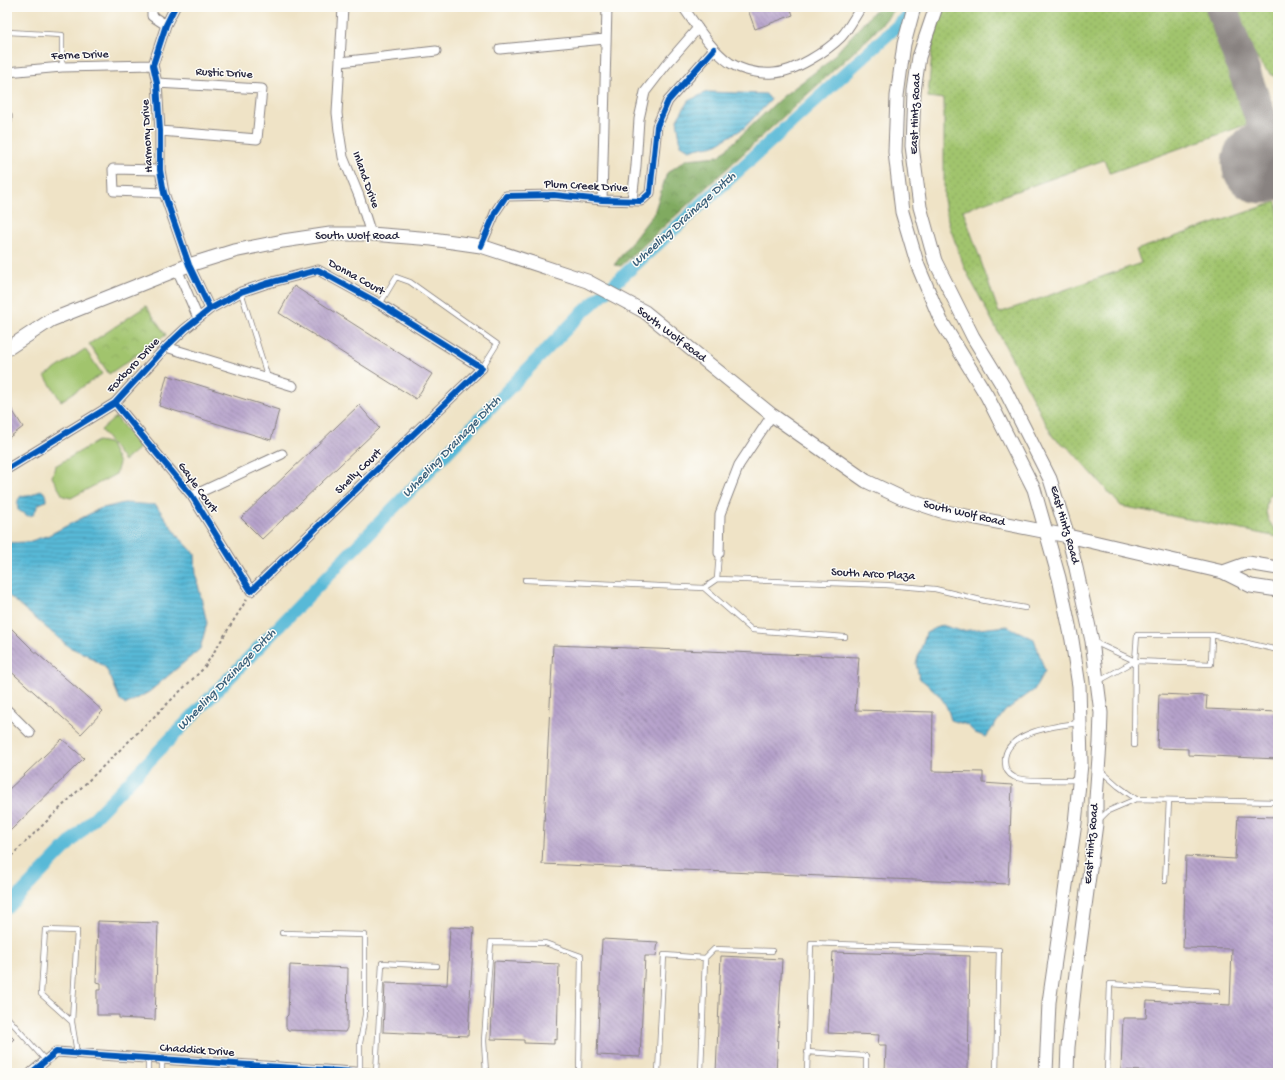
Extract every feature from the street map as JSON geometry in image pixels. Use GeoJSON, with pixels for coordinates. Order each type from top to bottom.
{"type":"FeatureCollection","features":[{"type":"Feature","properties":{"kind":"main road","name":"East Hintz Road"},"geometry":{"type":"LineString","coordinates":[[914,7],[904,44],[897,96],[895,152],[902,212],[918,266],[941,321],[987,396],[1034,489],[1059,578],[1072,640],[1079,686],[1081,764],[1074,829],[1049,1002],[1046,1073]]}},
{"type":"Feature","properties":{"kind":"main road","name":"East Hintz Road"},"geometry":{"type":"LineString","coordinates":[[936,7],[919,56],[914,90],[912,146],[920,207],[935,261],[973,337],[1003,386],[1050,479],[1068,536],[1092,641],[1101,713],[1096,824],[1075,981],[1068,1047],[1067,1073]]}},
{"type":"Feature","properties":{"kind":"main road","name":"South Wolf Road"},"geometry":{"type":"LineString","coordinates":[[7,348],[51,320],[183,267],[234,251],[283,241],[330,234],[371,234],[432,239],[481,246],[587,281],[645,312],[772,415],[866,481],[902,498],[941,511],[1068,536],[1223,572],[1251,586],[1278,590]]}},
{"type":"Feature","properties":{"kind":"main road"},"geometry":{"type":"LineString","coordinates":[[1223,572],[1248,563],[1278,568]]}},
{"type":"Feature","properties":{"kind":"street"},"geometry":{"type":"LineString","coordinates":[[152,7],[152,16],[166,25]]}},
{"type":"Feature","properties":{"kind":"street"},"geometry":{"type":"LineString","coordinates":[[153,65],[166,25],[175,7]]}},
{"type":"Feature","properties":{"kind":"street","name":"Inland Drive"},"geometry":{"type":"LineString","coordinates":[[343,7],[337,113],[338,131],[343,157],[359,196],[371,234]]}},
{"type":"Feature","properties":{"kind":"street"},"geometry":{"type":"LineString","coordinates":[[602,200],[607,7]]}},
{"type":"Feature","properties":{"kind":"street"},"geometry":{"type":"LineString","coordinates":[[683,7],[714,49],[731,63],[752,72],[776,73],[797,67],[820,54],[841,37],[860,7]]}},
{"type":"Feature","properties":{"kind":"street","name":"Plum Creek Drive"},"geometry":{"type":"LineString","coordinates":[[636,200],[638,119],[645,92],[664,66],[698,28]]}},
{"type":"Feature","properties":{"kind":"street"},"geometry":{"type":"LineString","coordinates":[[500,49],[605,39]]}},
{"type":"Feature","properties":{"kind":"street","name":"Plum Creek Drive"},"geometry":{"type":"LineString","coordinates":[[481,246],[496,211],[506,196],[554,195],[602,200],[636,200],[650,193],[657,126],[668,101],[714,49]]}},
{"type":"Feature","properties":{"kind":"street"},"geometry":{"type":"LineString","coordinates":[[340,62],[436,51]]}},
{"type":"Feature","properties":{"kind":"street","name":"Ferne Drive"},"geometry":{"type":"LineString","coordinates":[[7,71],[62,67],[153,65]]}},
{"type":"Feature","properties":{"kind":"street","name":"Harmony Drive"},"geometry":{"type":"LineString","coordinates":[[153,65],[157,83],[160,132],[160,170],[164,193],[183,267]]}},
{"type":"Feature","properties":{"kind":"street","name":"Rustic Drive"},"geometry":{"type":"LineString","coordinates":[[157,83],[262,88],[257,139],[160,132]]}},
{"type":"Feature","properties":{"kind":"street"},"geometry":{"type":"LineString","coordinates":[[7,116],[7,121]]}},
{"type":"Feature","properties":{"kind":"street"},"geometry":{"type":"LineString","coordinates":[[160,170],[113,169],[114,191],[164,193]]}},
{"type":"Feature","properties":{"kind":"street"},"geometry":{"type":"LineString","coordinates":[[183,267],[210,309]]}},
{"type":"Feature","properties":{"kind":"street"},"geometry":{"type":"LineString","coordinates":[[183,267],[198,318]]}},
{"type":"Feature","properties":{"kind":"street","name":"Donna Court"},"geometry":{"type":"LineString","coordinates":[[210,309],[241,292],[318,270],[380,304],[482,368]]}},
{"type":"Feature","properties":{"kind":"street","name":"Foxboro Drive"},"geometry":{"type":"LineString","coordinates":[[7,469],[115,403],[166,347],[210,309]]}},
{"type":"Feature","properties":{"kind":"street"},"geometry":{"type":"LineString","coordinates":[[166,347],[293,386]]}},
{"type":"Feature","properties":{"kind":"street","name":"Shelly Court"},"geometry":{"type":"LineString","coordinates":[[251,591],[482,368]]}},
{"type":"Feature","properties":{"kind":"street","name":"Gayle Court"},"geometry":{"type":"LineString","coordinates":[[115,403],[192,496],[251,591]]}},
{"type":"Feature","properties":{"kind":"street"},"geometry":{"type":"LineString","coordinates":[[719,553],[720,514],[739,465],[772,415]]}},
{"type":"Feature","properties":{"kind":"street"},"geometry":{"type":"LineString","coordinates":[[192,496],[282,454]]}},
{"type":"Feature","properties":{"kind":"street"},"geometry":{"type":"LineString","coordinates":[[7,710],[30,733]]}},
{"type":"Feature","properties":{"kind":"street","name":"Chaddick Drive"},"geometry":{"type":"LineString","coordinates":[[31,1073],[56,1052],[162,1060],[245,1069],[369,1073]]}},
{"type":"Feature","properties":{"kind":"lane"},"geometry":{"type":"LineString","coordinates":[[7,71],[8,32],[62,35],[62,67]]}},
{"type":"Feature","properties":{"kind":"lane"},"geometry":{"type":"LineString","coordinates":[[380,304],[396,277],[410,282],[497,344],[482,368]]}},
{"type":"Feature","properties":{"kind":"lane"},"geometry":{"type":"LineString","coordinates":[[241,292],[268,378]]}},
{"type":"Feature","properties":{"kind":"lane"},"geometry":{"type":"LineString","coordinates":[[525,580],[704,588],[717,579],[719,553]]}},
{"type":"Feature","properties":{"kind":"lane","name":"South Arco Plaza"},"geometry":{"type":"LineString","coordinates":[[717,579],[886,585],[935,589],[986,601],[1025,608]]}},
{"type":"Feature","properties":{"kind":"lane"},"geometry":{"type":"LineString","coordinates":[[704,588],[752,630],[845,638]]}},
{"type":"Feature","properties":{"kind":"lane"},"geometry":{"type":"LineString","coordinates":[[1134,745],[1135,661],[1137,635],[1212,635],[1278,650]]}},
{"type":"Feature","properties":{"kind":"lane"},"geometry":{"type":"LineString","coordinates":[[1092,641],[1135,661],[1211,664],[1212,635]]}},
{"type":"Feature","properties":{"kind":"lane"},"geometry":{"type":"LineString","coordinates":[[1097,681],[1135,661]]}},
{"type":"Feature","properties":{"kind":"lane"},"geometry":{"type":"LineString","coordinates":[[1079,780],[1020,779],[1010,774],[1005,768],[1004,760],[1011,745],[1027,734],[1058,725],[1080,723]]}},
{"type":"Feature","properties":{"kind":"lane"},"geometry":{"type":"LineString","coordinates":[[1098,768],[1118,786],[1136,799]]}},
{"type":"Feature","properties":{"kind":"lane"},"geometry":{"type":"LineString","coordinates":[[1096,824],[1108,811],[1136,799],[1278,802]]}},
{"type":"Feature","properties":{"kind":"lane"},"geometry":{"type":"LineString","coordinates":[[1166,881],[1169,800]]}},
{"type":"Feature","properties":{"kind":"lane"},"geometry":{"type":"LineString","coordinates":[[72,1022],[41,994],[45,930],[76,931],[72,1022],[78,1054]]}},
{"type":"Feature","properties":{"kind":"lane"},"geometry":{"type":"LineString","coordinates":[[282,933],[365,935],[365,1015],[360,1043],[360,1073]]}},
{"type":"Feature","properties":{"kind":"lane"},"geometry":{"type":"LineString","coordinates":[[486,1073],[484,1041],[491,942],[546,944],[581,956],[579,1073]]}},
{"type":"Feature","properties":{"kind":"lane"},"geometry":{"type":"LineString","coordinates":[[807,1073],[811,943],[999,950],[996,1073]]}},
{"type":"Feature","properties":{"kind":"lane"},"geometry":{"type":"LineString","coordinates":[[702,1073],[705,958],[714,949],[772,951]]}},
{"type":"Feature","properties":{"kind":"lane"},"geometry":{"type":"LineString","coordinates":[[658,1073],[664,955],[705,958]]}},
{"type":"Feature","properties":{"kind":"lane"},"geometry":{"type":"LineString","coordinates":[[376,1073],[382,963],[436,966]]}},
{"type":"Feature","properties":{"kind":"lane"},"geometry":{"type":"LineString","coordinates":[[1107,1073],[1110,984],[1218,991]]}},
{"type":"Feature","properties":{"kind":"lane"},"geometry":{"type":"LineString","coordinates":[[7,1017],[46,1061]]}},
{"type":"Feature","properties":{"kind":"lane"},"geometry":{"type":"LineString","coordinates":[[808,1052],[866,1056],[866,1073]]}},
{"type":"Feature","properties":{"kind":"lane"},"geometry":{"type":"LineString","coordinates":[[148,1059],[148,1073]]}},
{"type":"Feature","properties":{"kind":"lane"},"geometry":{"type":"LineString","coordinates":[[162,1060],[162,1073]]}},
{"type":"Feature","properties":{"kind":"path"},"geometry":{"type":"LineString","coordinates":[[7,860],[204,668],[251,591]]}},
{"type":"Feature","properties":{"kind":"green space"},"geometry":{"type":"Polygon","coordinates":[[[878,7],[897,7],[872,35],[621,266],[614,265],[654,213],[667,173],[687,159],[719,156],[782,97],[827,63],[878,7]]]}},
{"type":"Feature","properties":{"kind":"green space"},"geometry":{"type":"Polygon","coordinates":[[[943,7],[952,7],[956,9],[958,7],[1208,7],[1248,124],[1110,173],[1104,160],[963,210],[999,313],[1141,263],[1136,250],[1276,202],[1278,208],[1278,486],[1268,498],[1266,509],[1268,519],[1272,526],[1278,531],[1278,537],[1121,506],[1070,449],[1053,437],[965,269],[949,225],[944,200],[944,99],[928,97],[933,40],[943,7]]]}},
{"type":"Feature","properties":{"kind":"green space"},"geometry":{"type":"Polygon","coordinates":[[[1236,7],[1278,7],[1278,79],[1269,73],[1256,57],[1246,37],[1236,7]]]}},
{"type":"Feature","properties":{"kind":"green space"},"geometry":{"type":"Polygon","coordinates":[[[146,306],[166,335],[109,374],[89,344],[146,306]]]}},
{"type":"Feature","properties":{"kind":"green space"},"geometry":{"type":"Polygon","coordinates":[[[85,349],[102,374],[61,401],[45,376],[85,349]]]}},
{"type":"Feature","properties":{"kind":"green space"},"geometry":{"type":"Polygon","coordinates":[[[116,417],[140,447],[124,461],[101,430],[116,417]]]}},
{"type":"Feature","properties":{"kind":"green space"},"geometry":{"type":"Polygon","coordinates":[[[98,441],[109,443],[119,463],[116,474],[71,498],[63,496],[52,477],[55,466],[98,441]]]}},
{"type":"Feature","properties":{"kind":"water"},"geometry":{"type":"Polygon","coordinates":[[[707,92],[766,94],[771,100],[744,128],[715,145],[689,150],[681,145],[677,120],[688,101],[707,92]]]}},
{"type":"Feature","properties":{"kind":"water"},"geometry":{"type":"Polygon","coordinates":[[[40,490],[45,494],[46,501],[39,504],[33,515],[28,516],[18,510],[17,506],[21,496],[31,495],[40,490]]]}},
{"type":"Feature","properties":{"kind":"water"},"geometry":{"type":"Polygon","coordinates":[[[124,503],[156,505],[178,536],[195,554],[196,576],[207,623],[200,649],[149,692],[125,705],[120,700],[105,667],[87,655],[69,647],[9,596],[7,592],[7,543],[28,542],[49,535],[99,509],[124,503]]]}},
{"type":"Feature","properties":{"kind":"water"},"geometry":{"type":"Polygon","coordinates":[[[942,625],[961,631],[1007,626],[1034,639],[1045,671],[1034,690],[1005,711],[986,737],[975,733],[967,725],[951,720],[946,706],[940,696],[919,678],[916,663],[926,633],[942,625]]]}},
{"type":"Feature","properties":{"kind":"building"},"geometry":{"type":"Polygon","coordinates":[[[747,7],[790,7],[793,15],[755,29],[747,7]]]}},
{"type":"Feature","properties":{"kind":"building"},"geometry":{"type":"Polygon","coordinates":[[[294,286],[432,374],[416,399],[279,313],[294,286]]]}},
{"type":"Feature","properties":{"kind":"building"},"geometry":{"type":"Polygon","coordinates":[[[167,375],[279,410],[271,440],[159,406],[167,375]]]}},
{"type":"Feature","properties":{"kind":"building"},"geometry":{"type":"Polygon","coordinates":[[[7,402],[23,427],[7,439],[7,402]]]}},
{"type":"Feature","properties":{"kind":"building"},"geometry":{"type":"Polygon","coordinates":[[[359,405],[379,428],[262,539],[241,518],[359,405]]]}},
{"type":"Feature","properties":{"kind":"building"},"geometry":{"type":"Polygon","coordinates":[[[7,624],[32,649],[103,711],[81,734],[7,668],[7,624]]]}},
{"type":"Feature","properties":{"kind":"building"},"geometry":{"type":"Polygon","coordinates":[[[553,645],[859,657],[855,710],[933,712],[932,771],[983,772],[983,783],[1012,785],[1008,884],[542,864],[553,645]]]}},
{"type":"Feature","properties":{"kind":"building"},"geometry":{"type":"Polygon","coordinates":[[[1159,694],[1207,696],[1206,709],[1278,712],[1278,759],[1188,755],[1188,749],[1157,748],[1159,694]]]}},
{"type":"Feature","properties":{"kind":"building"},"geometry":{"type":"Polygon","coordinates":[[[62,739],[84,758],[7,834],[7,791],[62,739]]]}},
{"type":"Feature","properties":{"kind":"building"},"geometry":{"type":"Polygon","coordinates":[[[1238,816],[1278,817],[1278,1073],[1145,1073],[1145,1071],[1121,1070],[1123,1018],[1146,1018],[1147,1001],[1230,1005],[1232,949],[1183,948],[1186,856],[1235,859],[1238,816]]]}},
{"type":"Feature","properties":{"kind":"building"},"geometry":{"type":"Polygon","coordinates":[[[98,921],[158,923],[155,1020],[119,1018],[119,1015],[97,1015],[97,990],[101,990],[101,983],[96,982],[98,921]]]}},
{"type":"Feature","properties":{"kind":"building"},"geometry":{"type":"Polygon","coordinates":[[[450,927],[474,928],[468,1036],[383,1032],[385,983],[447,985],[450,927]]]}},
{"type":"Feature","properties":{"kind":"building"},"geometry":{"type":"Polygon","coordinates":[[[602,939],[658,942],[656,956],[645,956],[640,1057],[597,1055],[602,939]]]}},
{"type":"Feature","properties":{"kind":"building"},"geometry":{"type":"Polygon","coordinates":[[[833,952],[970,956],[968,1070],[959,1070],[959,1073],[885,1073],[886,1045],[878,1045],[879,1035],[828,1033],[833,952]]]}},
{"type":"Feature","properties":{"kind":"building"},"geometry":{"type":"Polygon","coordinates":[[[721,956],[782,959],[776,1073],[716,1073],[721,956]]]}},
{"type":"Feature","properties":{"kind":"building"},"geometry":{"type":"Polygon","coordinates":[[[494,961],[559,964],[557,1040],[554,1039],[554,1044],[524,1043],[524,1040],[491,1039],[494,961]]]}},
{"type":"Feature","properties":{"kind":"building"},"geometry":{"type":"Polygon","coordinates":[[[290,965],[348,968],[347,1028],[345,1032],[288,1030],[286,1027],[286,1017],[288,1015],[290,965]]]}},
{"type":"Feature","properties":{"kind":"building"},"geometry":{"type":"Polygon","coordinates":[[[7,1032],[14,1039],[7,1045],[7,1032]]]}},
{"type":"Feature","properties":{"kind":"waterway","name":"Wheeling Drainage Ditch"},"geometry":{"type":"LineString","coordinates":[[7,908],[580,315],[917,8]]}},
{"type":"Feature","properties":{"kind":"taxiway"},"geometry":{"type":"LineString","coordinates":[[1221,7],[1278,166]]}},
{"type":"Feature","properties":{"kind":"runway"},"geometry":{"type":"LineString","coordinates":[[1262,163],[1278,157]]}},
{"type":"Feature","properties":{"kind":"cycle path"},"geometry":{"type":"LineString","coordinates":[[175,7],[166,25],[153,65],[157,83],[160,131],[160,170],[164,193],[189,265],[210,309]]}},
{"type":"Feature","properties":{"kind":"cycle path"},"geometry":{"type":"LineString","coordinates":[[481,246],[496,211],[506,196],[554,195],[602,200],[641,201],[650,193],[657,126],[668,101],[714,49]]}},
{"type":"Feature","properties":{"kind":"cycle path"},"geometry":{"type":"LineString","coordinates":[[7,469],[115,403],[166,347],[185,329],[210,309],[241,292],[318,270],[380,304],[482,368],[251,591],[192,496],[115,403]]}},
{"type":"Feature","properties":{"kind":"cycle path"},"geometry":{"type":"LineString","coordinates":[[31,1073],[56,1052],[369,1073]]}}]}
